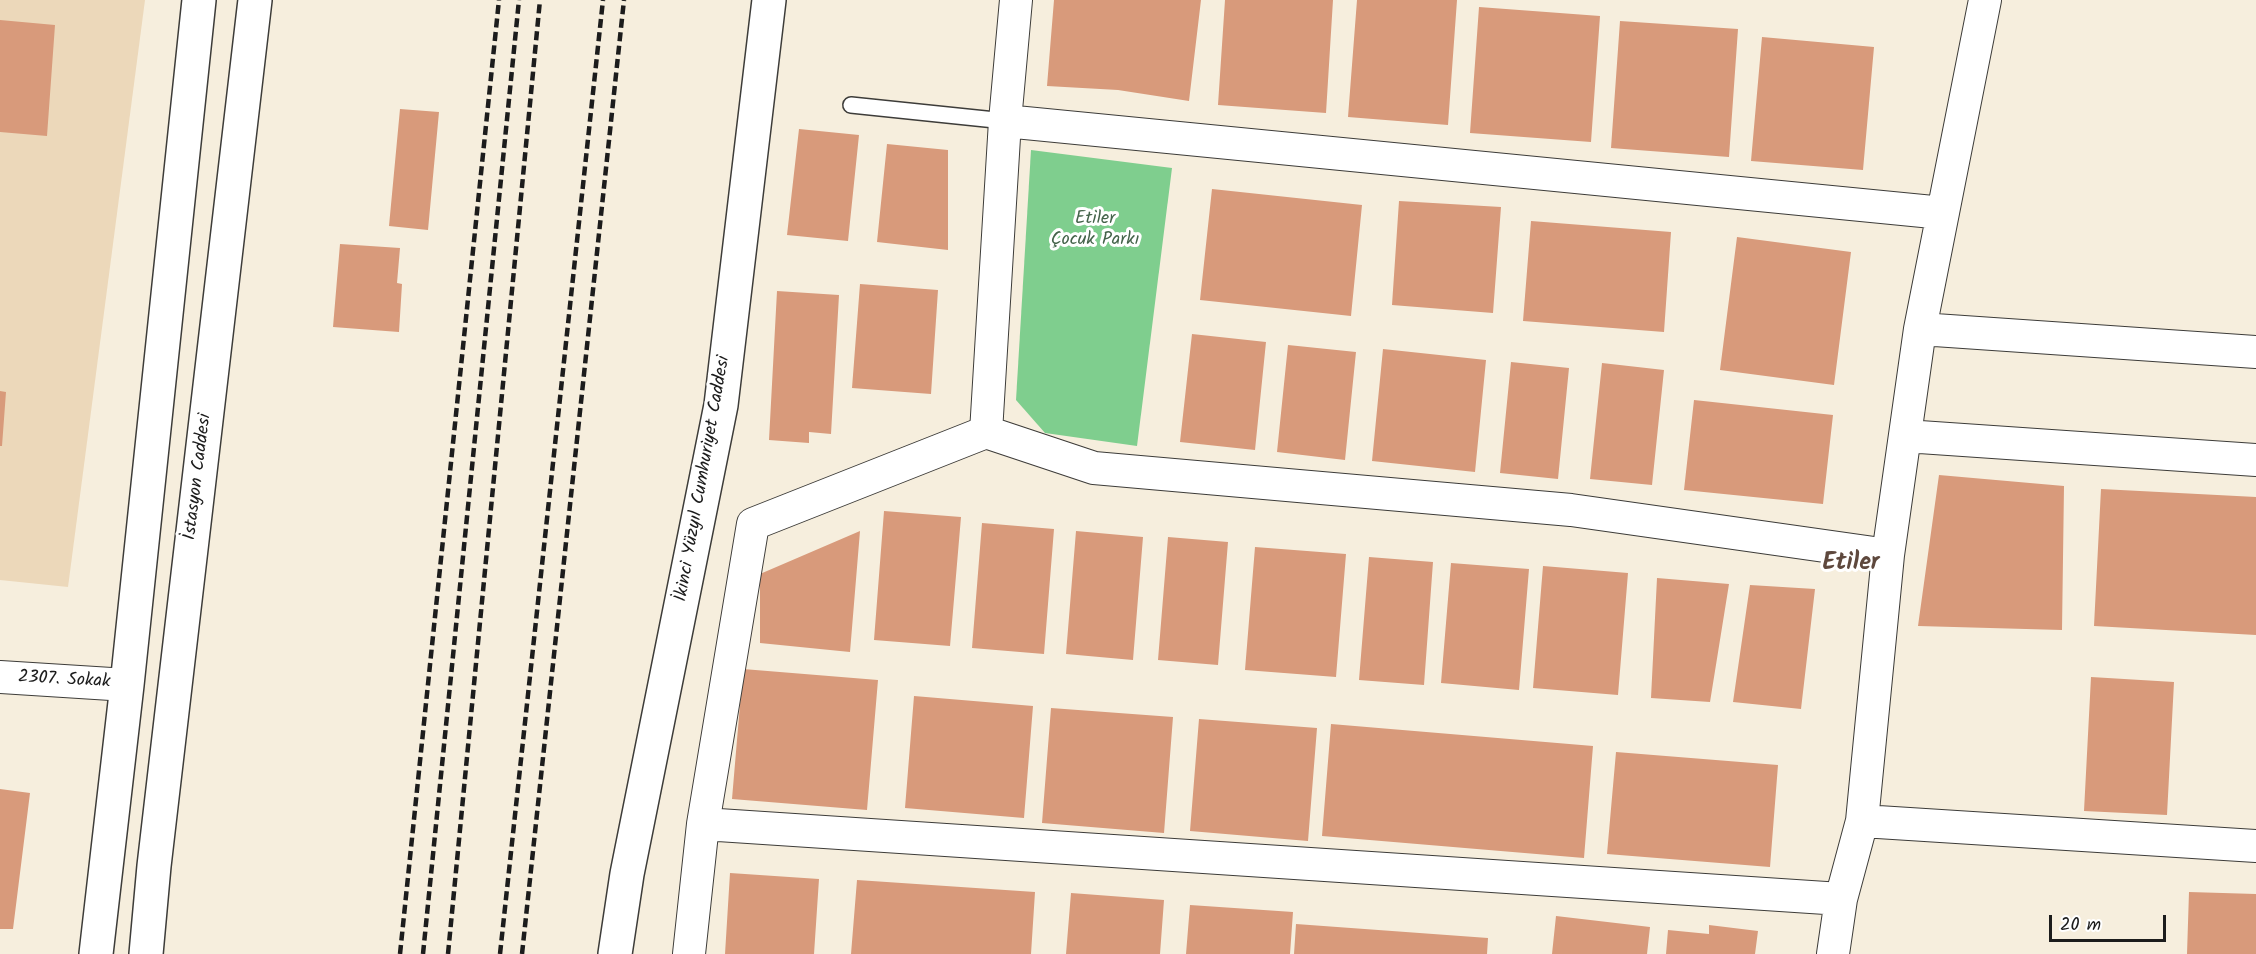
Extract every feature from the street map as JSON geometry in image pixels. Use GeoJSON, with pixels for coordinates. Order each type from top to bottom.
{"type":"FeatureCollection","features":[{"type":"Feature","properties":{"kind":"main road"},"geometry":{"type":"LineString","coordinates":[[96,954],[127,685],[199,0]]}},
{"type":"Feature","properties":{"kind":"main road","name":"İstasyon Caddesi"},"geometry":{"type":"LineString","coordinates":[[146,954],[154,866],[255,0]]}},
{"type":"Feature","properties":{"kind":"main road","name":"İkinci Yüzyıl Cumhuriyet Caddesi"},"geometry":{"type":"LineString","coordinates":[[615,954],[627,874],[721,405],[769,0]]}},
{"type":"Feature","properties":{"kind":"main road"},"geometry":{"type":"LineString","coordinates":[[154,866],[159,954]]}},
{"type":"Feature","properties":{"kind":"street"},"geometry":{"type":"LineString","coordinates":[[987,432],[1005,121],[1016,0]]}},
{"type":"Feature","properties":{"kind":"street"},"geometry":{"type":"LineString","coordinates":[[1833,954],[1841,898],[1862,821],[1888,555],[1920,329],[1985,0]]}},
{"type":"Feature","properties":{"kind":"street"},"geometry":{"type":"LineString","coordinates":[[1005,121],[1943,213]]}},
{"type":"Feature","properties":{"kind":"street"},"geometry":{"type":"LineString","coordinates":[[1920,329],[2256,352]]}},
{"type":"Feature","properties":{"kind":"street"},"geometry":{"type":"LineString","coordinates":[[689,954],[703,824],[753,524],[987,432],[1094,468],[1571,510],[1888,555]]}},
{"type":"Feature","properties":{"kind":"street"},"geometry":{"type":"LineString","coordinates":[[1905,436],[2256,460]]}},
{"type":"Feature","properties":{"kind":"street","name":"2307. Sokak"},"geometry":{"type":"LineString","coordinates":[[0,677],[127,685]]}},
{"type":"Feature","properties":{"kind":"street"},"geometry":{"type":"LineString","coordinates":[[1862,821],[2256,846]]}},
{"type":"Feature","properties":{"kind":"street"},"geometry":{"type":"LineString","coordinates":[[703,824],[1841,898]]}},
{"type":"Feature","properties":{"kind":"lane"},"geometry":{"type":"LineString","coordinates":[[851,105],[1005,121]]}},
{"type":"Feature","properties":{"kind":"shaded area"},"geometry":{"type":"Polygon","coordinates":[[[0,0],[145,0],[68,587],[0,580],[0,0]]]}},
{"type":"Feature","properties":{"kind":"green space","name":"Etiler Çocuk Parkı"},"geometry":{"type":"Polygon","coordinates":[[[1031,150],[1172,168],[1137,446],[1045,433],[1016,400],[1031,150]]]}},
{"type":"Feature","properties":{"kind":"building"},"geometry":{"type":"Polygon","coordinates":[[[1054,0],[1201,0],[1189,101],[1118,90],[1047,86],[1054,0]]]}},
{"type":"Feature","properties":{"kind":"building"},"geometry":{"type":"Polygon","coordinates":[[[1225,0],[1333,0],[1326,113],[1218,105],[1225,0]]]}},
{"type":"Feature","properties":{"kind":"building"},"geometry":{"type":"Polygon","coordinates":[[[1357,0],[1457,0],[1448,125],[1348,117],[1357,0]]]}},
{"type":"Feature","properties":{"kind":"building"},"geometry":{"type":"Polygon","coordinates":[[[1479,7],[1600,16],[1591,142],[1470,133],[1479,7]]]}},
{"type":"Feature","properties":{"kind":"building"},"geometry":{"type":"Polygon","coordinates":[[[0,20],[55,25],[47,136],[0,132],[0,20]]]}},
{"type":"Feature","properties":{"kind":"building"},"geometry":{"type":"Polygon","coordinates":[[[1620,21],[1738,29],[1729,157],[1611,148],[1620,21]]]}},
{"type":"Feature","properties":{"kind":"building"},"geometry":{"type":"Polygon","coordinates":[[[1762,37],[1874,47],[1863,170],[1751,161],[1762,37]]]}},
{"type":"Feature","properties":{"kind":"building"},"geometry":{"type":"Polygon","coordinates":[[[400,109],[439,112],[428,230],[389,226],[400,109]]]}},
{"type":"Feature","properties":{"kind":"building"},"geometry":{"type":"Polygon","coordinates":[[[799,129],[859,135],[848,241],[787,235],[799,129]]]}},
{"type":"Feature","properties":{"kind":"building"},"geometry":{"type":"Polygon","coordinates":[[[887,144],[948,150],[948,250],[877,242],[887,144]]]}},
{"type":"Feature","properties":{"kind":"building"},"geometry":{"type":"Polygon","coordinates":[[[1212,189],[1362,205],[1351,316],[1200,300],[1212,189]]]}},
{"type":"Feature","properties":{"kind":"building"},"geometry":{"type":"Polygon","coordinates":[[[1399,201],[1501,207],[1493,313],[1392,305],[1399,201]]]}},
{"type":"Feature","properties":{"kind":"building"},"geometry":{"type":"Polygon","coordinates":[[[1531,221],[1671,232],[1664,332],[1523,321],[1531,221]]]}},
{"type":"Feature","properties":{"kind":"building"},"geometry":{"type":"Polygon","coordinates":[[[1737,237],[1851,252],[1834,385],[1720,370],[1737,237]]]}},
{"type":"Feature","properties":{"kind":"building"},"geometry":{"type":"Polygon","coordinates":[[[340,244],[400,248],[397,283],[402,284],[399,332],[333,327],[340,244]]]}},
{"type":"Feature","properties":{"kind":"building"},"geometry":{"type":"Polygon","coordinates":[[[860,284],[938,290],[931,394],[852,388],[860,284]]]}},
{"type":"Feature","properties":{"kind":"building"},"geometry":{"type":"Polygon","coordinates":[[[777,291],[839,295],[831,434],[809,432],[809,443],[769,440],[777,291]]]}},
{"type":"Feature","properties":{"kind":"building"},"geometry":{"type":"Polygon","coordinates":[[[1192,334],[1266,342],[1255,450],[1180,442],[1192,334]]]}},
{"type":"Feature","properties":{"kind":"building"},"geometry":{"type":"Polygon","coordinates":[[[1288,345],[1356,352],[1345,460],[1277,452],[1288,345]]]}},
{"type":"Feature","properties":{"kind":"building"},"geometry":{"type":"Polygon","coordinates":[[[1383,349],[1486,360],[1475,472],[1372,461],[1383,349]]]}},
{"type":"Feature","properties":{"kind":"building"},"geometry":{"type":"Polygon","coordinates":[[[1511,362],[1569,368],[1558,479],[1500,473],[1511,362]]]}},
{"type":"Feature","properties":{"kind":"building"},"geometry":{"type":"Polygon","coordinates":[[[1602,363],[1664,370],[1652,485],[1590,479],[1602,363]]]}},
{"type":"Feature","properties":{"kind":"building"},"geometry":{"type":"Polygon","coordinates":[[[0,391],[6,392],[2,446],[0,446],[0,391]]]}},
{"type":"Feature","properties":{"kind":"building"},"geometry":{"type":"Polygon","coordinates":[[[1694,400],[1833,415],[1823,504],[1684,490],[1694,400]]]}},
{"type":"Feature","properties":{"kind":"building"},"geometry":{"type":"Polygon","coordinates":[[[1939,475],[2064,486],[2062,630],[1918,626],[1939,475]]]}},
{"type":"Feature","properties":{"kind":"building"},"geometry":{"type":"Polygon","coordinates":[[[2101,489],[2256,497],[2256,635],[2094,626],[2101,489]]]}},
{"type":"Feature","properties":{"kind":"building"},"geometry":{"type":"Polygon","coordinates":[[[884,511],[961,517],[950,646],[874,640],[884,511]]]}},
{"type":"Feature","properties":{"kind":"building"},"geometry":{"type":"Polygon","coordinates":[[[982,523],[1054,529],[1044,654],[972,648],[982,523]]]}},
{"type":"Feature","properties":{"kind":"building"},"geometry":{"type":"Polygon","coordinates":[[[860,531],[850,652],[760,643],[760,574],[860,531]]]}},
{"type":"Feature","properties":{"kind":"building"},"geometry":{"type":"Polygon","coordinates":[[[1076,531],[1143,537],[1133,660],[1066,654],[1076,531]]]}},
{"type":"Feature","properties":{"kind":"building"},"geometry":{"type":"Polygon","coordinates":[[[1168,537],[1228,542],[1218,665],[1158,660],[1168,537]]]}},
{"type":"Feature","properties":{"kind":"building"},"geometry":{"type":"Polygon","coordinates":[[[1255,547],[1346,554],[1336,677],[1245,670],[1255,547]]]}},
{"type":"Feature","properties":{"kind":"building"},"geometry":{"type":"Polygon","coordinates":[[[1369,557],[1433,562],[1424,685],[1359,680],[1369,557]]]}},
{"type":"Feature","properties":{"kind":"building"},"geometry":{"type":"Polygon","coordinates":[[[1451,563],[1529,569],[1519,690],[1441,683],[1451,563]]]}},
{"type":"Feature","properties":{"kind":"building"},"geometry":{"type":"Polygon","coordinates":[[[1543,566],[1628,573],[1618,695],[1533,688],[1543,566]]]}},
{"type":"Feature","properties":{"kind":"building"},"geometry":{"type":"Polygon","coordinates":[[[1657,578],[1729,584],[1710,702],[1651,698],[1657,578]]]}},
{"type":"Feature","properties":{"kind":"building"},"geometry":{"type":"Polygon","coordinates":[[[1750,585],[1815,589],[1801,709],[1733,702],[1750,585]]]}},
{"type":"Feature","properties":{"kind":"building"},"geometry":{"type":"Polygon","coordinates":[[[743,669],[878,680],[867,810],[732,799],[743,669]]]}},
{"type":"Feature","properties":{"kind":"building"},"geometry":{"type":"Polygon","coordinates":[[[2091,677],[2174,682],[2167,815],[2084,811],[2091,677]]]}},
{"type":"Feature","properties":{"kind":"building"},"geometry":{"type":"Polygon","coordinates":[[[914,696],[1033,706],[1024,818],[905,808],[914,696]]]}},
{"type":"Feature","properties":{"kind":"building"},"geometry":{"type":"Polygon","coordinates":[[[1051,708],[1173,717],[1164,833],[1042,823],[1051,708]]]}},
{"type":"Feature","properties":{"kind":"building"},"geometry":{"type":"Polygon","coordinates":[[[1199,719],[1317,728],[1308,841],[1190,831],[1199,719]]]}},
{"type":"Feature","properties":{"kind":"building"},"geometry":{"type":"Polygon","coordinates":[[[1331,724],[1593,746],[1584,858],[1322,836],[1331,724]]]}},
{"type":"Feature","properties":{"kind":"building"},"geometry":{"type":"Polygon","coordinates":[[[1616,752],[1778,765],[1770,867],[1607,854],[1616,752]]]}},
{"type":"Feature","properties":{"kind":"building"},"geometry":{"type":"Polygon","coordinates":[[[0,789],[30,793],[13,929],[0,929],[0,789]]]}},
{"type":"Feature","properties":{"kind":"building"},"geometry":{"type":"Polygon","coordinates":[[[730,873],[819,879],[814,954],[725,954],[730,873]]]}},
{"type":"Feature","properties":{"kind":"building"},"geometry":{"type":"Polygon","coordinates":[[[857,880],[1035,892],[1031,954],[851,954],[857,880]]]}},
{"type":"Feature","properties":{"kind":"building"},"geometry":{"type":"Polygon","coordinates":[[[2189,892],[2256,894],[2256,954],[2187,954],[2189,892]]]}},
{"type":"Feature","properties":{"kind":"building"},"geometry":{"type":"Polygon","coordinates":[[[1071,893],[1164,900],[1160,954],[1066,954],[1071,893]]]}},
{"type":"Feature","properties":{"kind":"building"},"geometry":{"type":"Polygon","coordinates":[[[1190,905],[1293,912],[1290,954],[1186,954],[1190,905]]]}},
{"type":"Feature","properties":{"kind":"building"},"geometry":{"type":"Polygon","coordinates":[[[1556,916],[1650,927],[1647,954],[1552,954],[1556,916]]]}},
{"type":"Feature","properties":{"kind":"building"},"geometry":{"type":"Polygon","coordinates":[[[1296,924],[1488,938],[1487,954],[1294,954],[1296,924]]]}},
{"type":"Feature","properties":{"kind":"building"},"geometry":{"type":"Polygon","coordinates":[[[1709,925],[1758,931],[1755,954],[1666,954],[1668,930],[1709,934],[1709,925]]]}},
{"type":"Feature","properties":{"kind":"railway"},"geometry":{"type":"LineString","coordinates":[[400,954],[499,0]]}},
{"type":"Feature","properties":{"kind":"railway"},"geometry":{"type":"LineString","coordinates":[[423,954],[519,0]]}},
{"type":"Feature","properties":{"kind":"railway"},"geometry":{"type":"LineString","coordinates":[[448,954],[540,0]]}},
{"type":"Feature","properties":{"kind":"railway"},"geometry":{"type":"LineString","coordinates":[[500,954],[603,0]]}},
{"type":"Feature","properties":{"kind":"railway"},"geometry":{"type":"LineString","coordinates":[[522,954],[624,0]]}},
{"type":"Feature","properties":{"kind":"district","name":"Etiler"},"geometry":{"type":"Point","coordinates":[1851,565]}}]}
